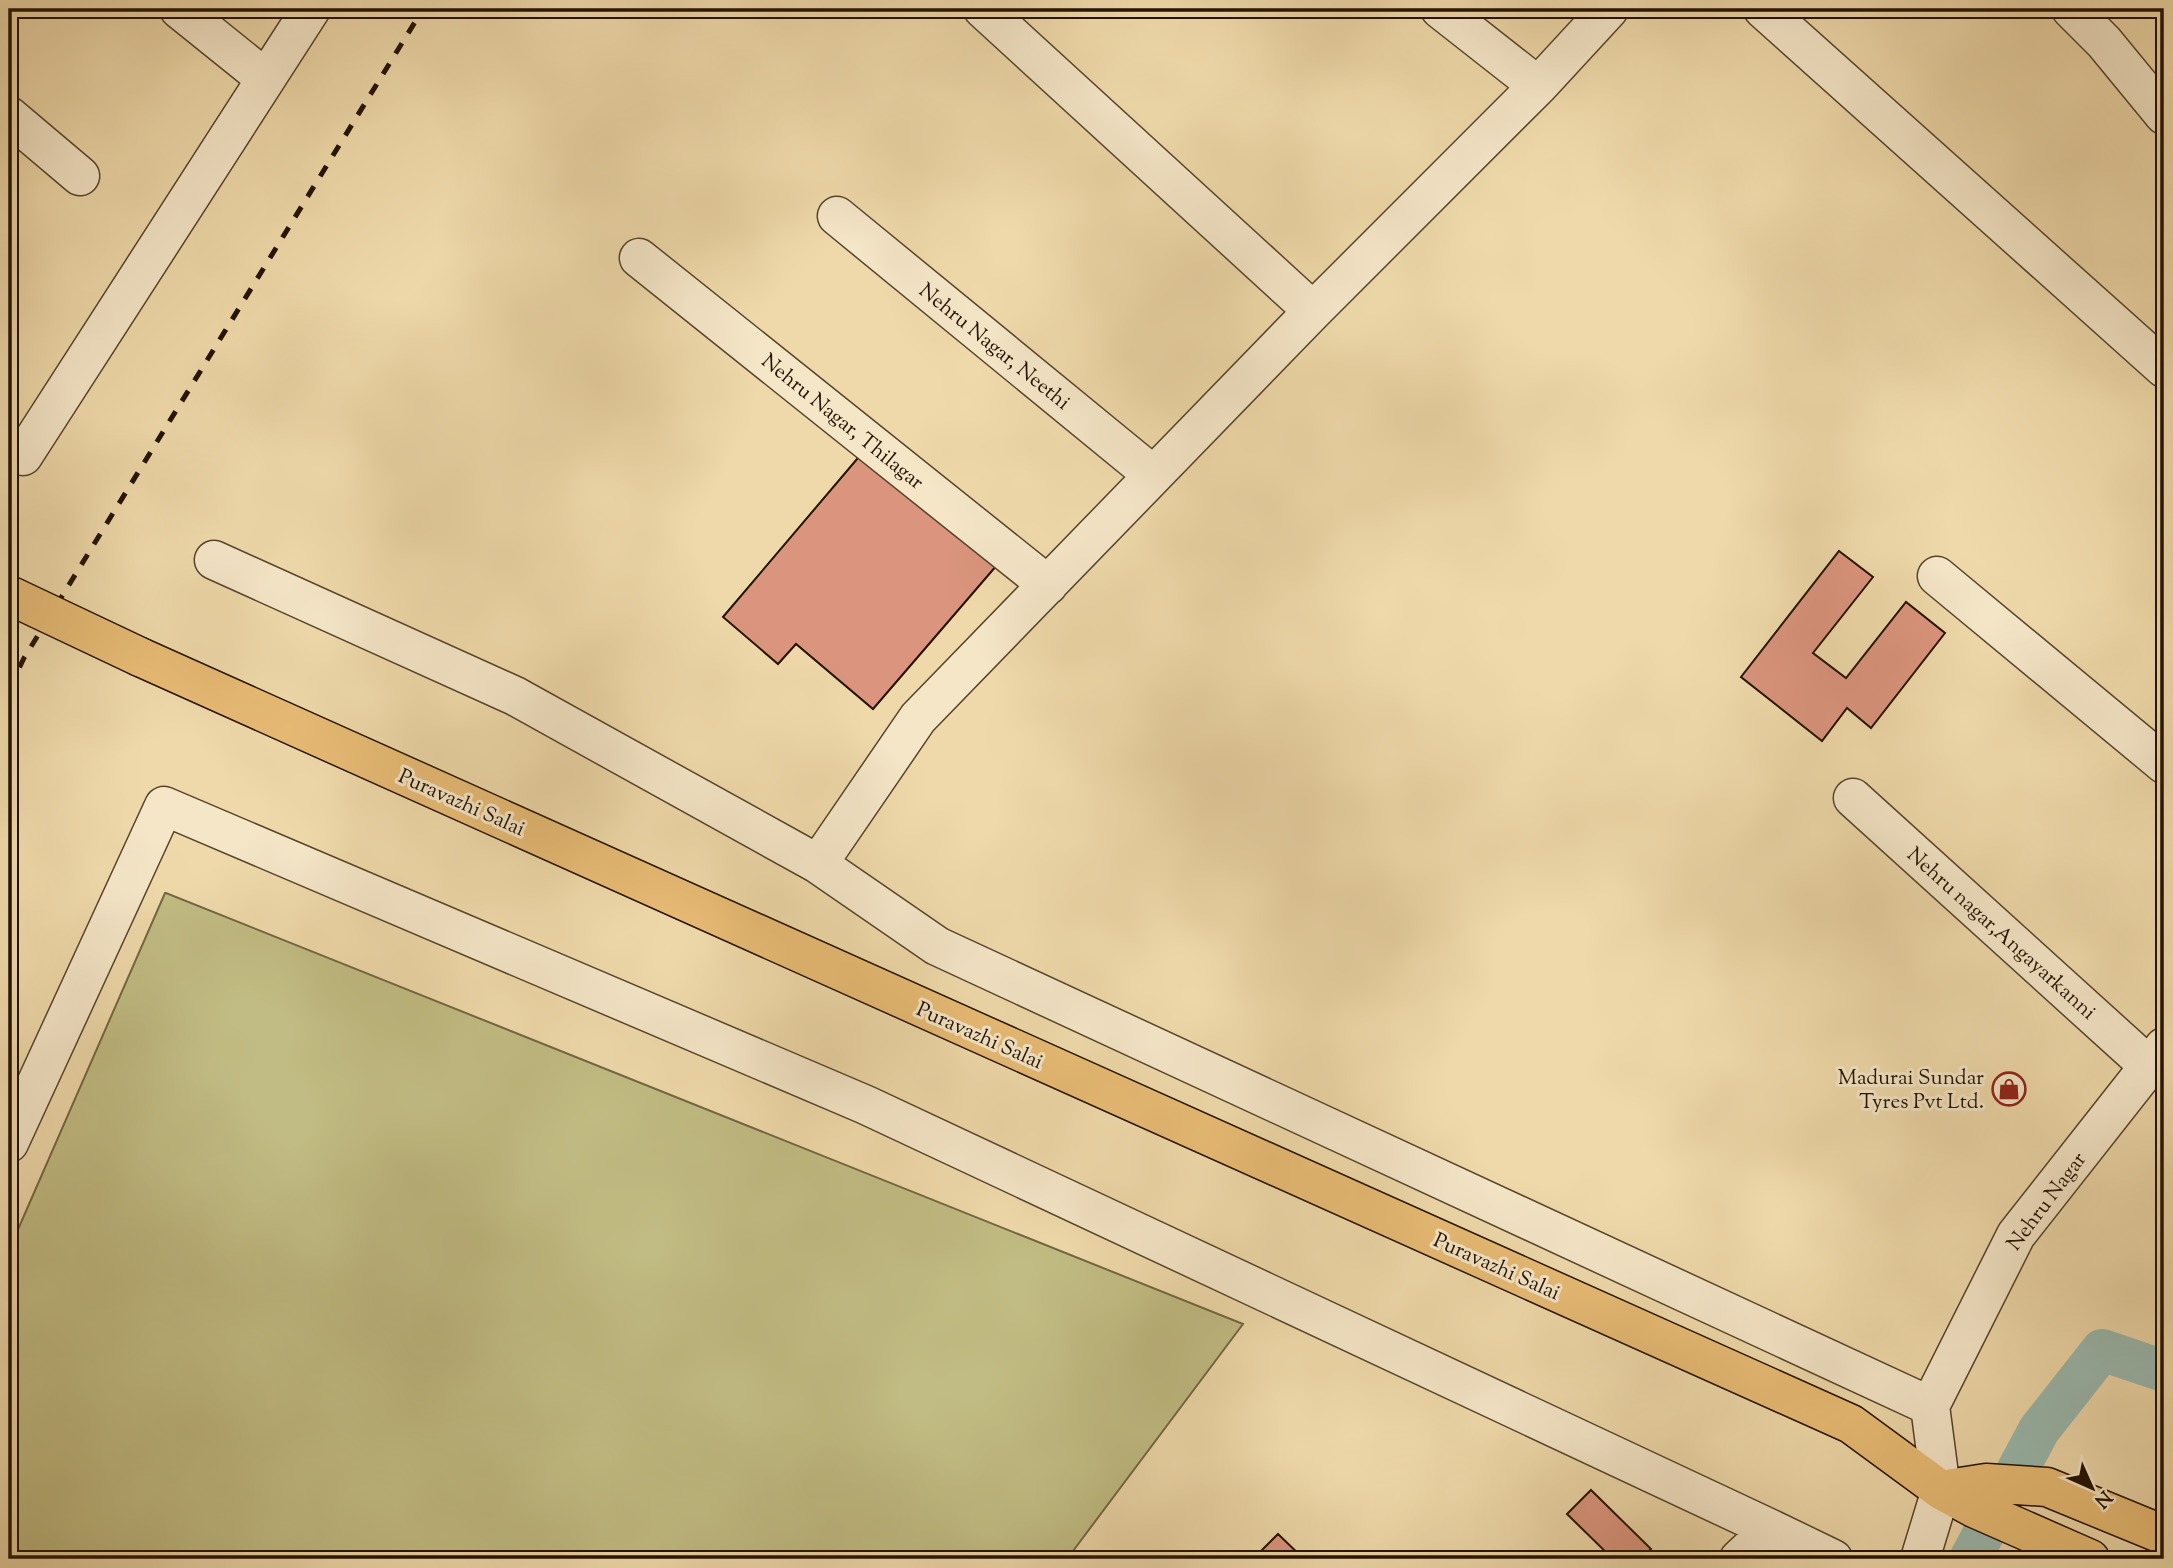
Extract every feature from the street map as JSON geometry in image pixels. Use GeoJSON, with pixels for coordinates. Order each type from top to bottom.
{"type":"FeatureCollection","features":[{"type":"Feature","properties":{"kind":"main road","name":"Puravazhi Salai"},"geometry":{"type":"LineString","coordinates":[[9,595],[140,657],[1851,1424],[1941,1490]]}},
{"type":"Feature","properties":{"kind":"main road"},"geometry":{"type":"LineString","coordinates":[[1941,1490],[1980,1496],[2047,1487],[2164,1535]]}},
{"type":"Feature","properties":{"kind":"main road"},"geometry":{"type":"LineString","coordinates":[[1980,1496],[2016,1527],[2090,1559]]}},
{"type":"Feature","properties":{"kind":"street"},"geometry":{"type":"LineString","coordinates":[[179,9],[266,79]]}},
{"type":"Feature","properties":{"kind":"street"},"geometry":{"type":"LineString","coordinates":[[9,449],[23,456],[312,9]]}},
{"type":"Feature","properties":{"kind":"street"},"geometry":{"type":"LineString","coordinates":[[983,9],[1313,311]]}},
{"type":"Feature","properties":{"kind":"street"},"geometry":{"type":"LineString","coordinates":[[1440,9],[1538,86]]}},
{"type":"Feature","properties":{"kind":"street"},"geometry":{"type":"LineString","coordinates":[[818,864],[918,718],[1313,311],[1538,86],[1609,9]]}},
{"type":"Feature","properties":{"kind":"street"},"geometry":{"type":"LineString","coordinates":[[1763,9],[2164,368]]}},
{"type":"Feature","properties":{"kind":"street"},"geometry":{"type":"LineString","coordinates":[[2071,9],[2104,42],[2164,115]]}},
{"type":"Feature","properties":{"kind":"street"},"geometry":{"type":"LineString","coordinates":[[9,116],[80,176]]}},
{"type":"Feature","properties":{"kind":"street","name":"Nehru Nagar, Neethi"},"geometry":{"type":"LineString","coordinates":[[837,216],[1153,475]]}},
{"type":"Feature","properties":{"kind":"street","name":"Nehru Nagar, Thilagar"},"geometry":{"type":"LineString","coordinates":[[639,258],[1048,585]]}},
{"type":"Feature","properties":{"kind":"street"},"geometry":{"type":"LineString","coordinates":[[214,560],[515,696],[818,864],[937,946],[1930,1406],[1941,1490],[1920,1559]]}},
{"type":"Feature","properties":{"kind":"street"},"geometry":{"type":"LineString","coordinates":[[1937,576],[2164,764]]}},
{"type":"Feature","properties":{"kind":"street","name":"Nehru nagar,Angayarkanni"},"geometry":{"type":"LineString","coordinates":[[1853,798],[2157,1057]]}},
{"type":"Feature","properties":{"kind":"street"},"geometry":{"type":"LineString","coordinates":[[9,1143],[164,806],[866,1105],[1833,1559]]}},
{"type":"Feature","properties":{"kind":"street","name":"Nehru Nagar"},"geometry":{"type":"LineString","coordinates":[[1930,1406],[2016,1235],[2157,1057]]}},
{"type":"Feature","properties":{"kind":"street"},"geometry":{"type":"LineString","coordinates":[[1739,1559],[1772,1529]]}},
{"type":"Feature","properties":{"kind":"shaded area"},"geometry":{"type":"Polygon","coordinates":[[[165,893],[1243,1324],[1067,1559],[9,1559],[9,1250],[165,893]]]}},
{"type":"Feature","properties":{"kind":"building"},"geometry":{"type":"Polygon","coordinates":[[[863,452],[997,565],[873,709],[796,644],[778,664],[723,617],[863,452]]]}},
{"type":"Feature","properties":{"kind":"building"},"geometry":{"type":"Polygon","coordinates":[[[1839,551],[1873,577],[1813,653],[1846,678],[1906,602],[1945,633],[1871,728],[1847,708],[1822,741],[1741,677],[1839,551]]]}},
{"type":"Feature","properties":{"kind":"building"},"geometry":{"type":"Polygon","coordinates":[[[1591,1490],[1651,1549],[1640,1559],[1613,1559],[1567,1514],[1591,1490]]]}},
{"type":"Feature","properties":{"kind":"building"},"geometry":{"type":"Polygon","coordinates":[[[1278,1534],[1304,1559],[1253,1559],[1278,1534]]]}},
{"type":"Feature","properties":{"kind":"waterway"},"geometry":{"type":"LineString","coordinates":[[1970,1559],[2039,1430],[2102,1350],[2164,1371]]}},
{"type":"Feature","properties":{"kind":"railway"},"geometry":{"type":"LineString","coordinates":[[9,689],[24,658],[423,9]]}},
{"type":"Feature","properties":{"kind":"place","name":"Madurai Sundar Tyres Pvt Ltd."},"geometry":{"type":"Point","coordinates":[2009,1089]}}]}
